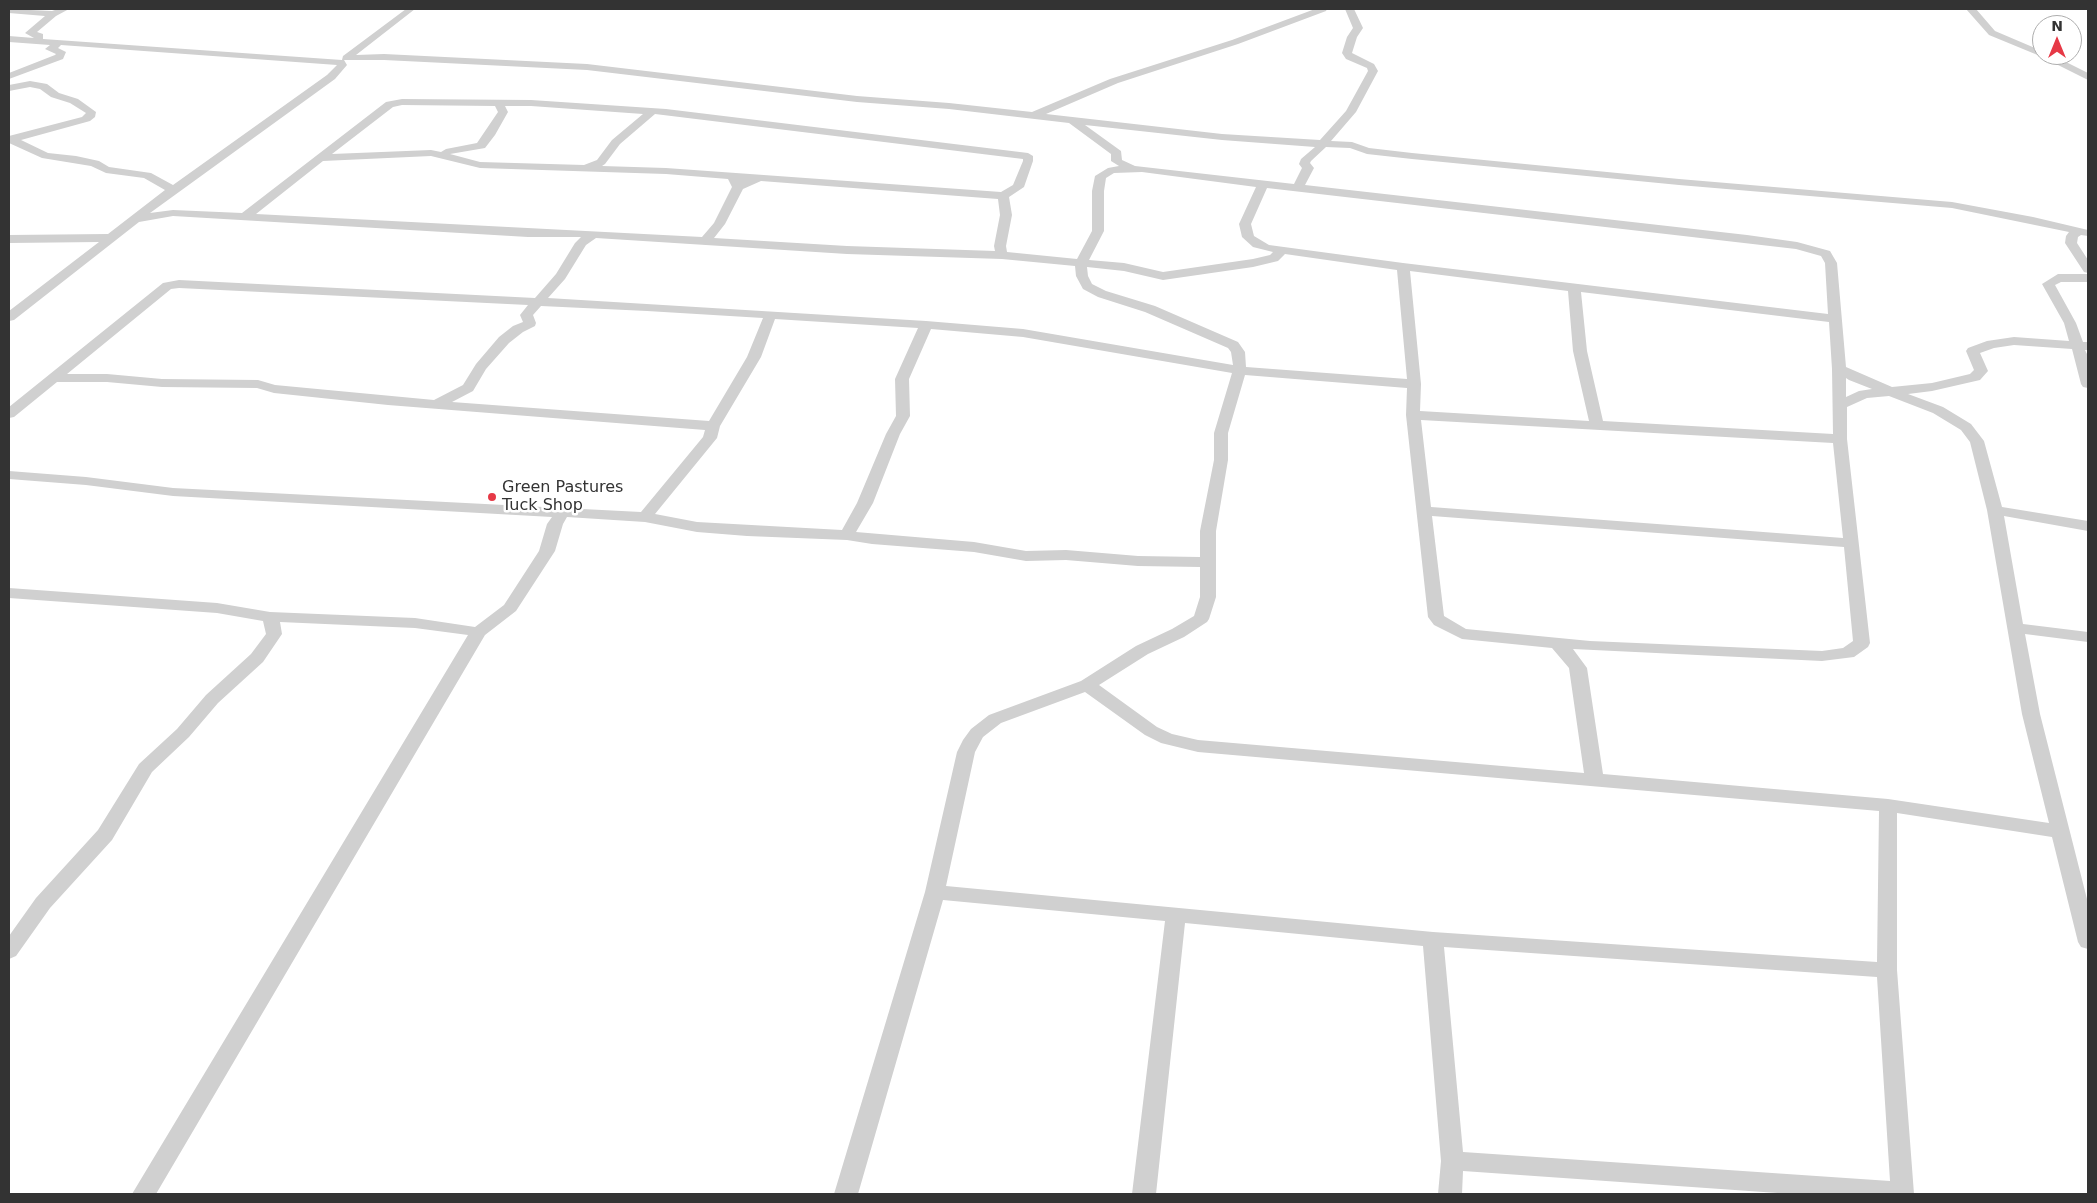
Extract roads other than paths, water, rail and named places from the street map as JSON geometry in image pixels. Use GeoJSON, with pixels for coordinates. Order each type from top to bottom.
{"type":"FeatureCollection","features":[{"type":"Feature","properties":{"kind":"street"},"geometry":{"type":"LineString","coordinates":[[37,41],[40,36],[30,32],[53,14],[65,9]]}},
{"type":"Feature","properties":{"kind":"street"},"geometry":{"type":"LineString","coordinates":[[9,317],[173,190],[331,77],[340,69],[343,60],[412,9]]}},
{"type":"Feature","properties":{"kind":"street"},"geometry":{"type":"LineString","coordinates":[[1031,116],[1114,81],[1235,42],[1323,9]]}},
{"type":"Feature","properties":{"kind":"street"},"geometry":{"type":"LineString","coordinates":[[1298,188],[1302,184],[1308,168],[1304,164],[1306,159],[1323,144],[1351,112],[1373,71],[1371,66],[1349,57],[1347,52],[1352,37],[1358,28],[1350,9]]}},
{"type":"Feature","properties":{"kind":"street"},"geometry":{"type":"LineString","coordinates":[[1971,9],[1984,27],[1992,33],[2032,50]]}},
{"type":"Feature","properties":{"kind":"street"},"geometry":{"type":"LineString","coordinates":[[9,10],[53,14]]}},
{"type":"Feature","properties":{"kind":"street"},"geometry":{"type":"LineString","coordinates":[[9,39],[343,60],[380,57],[587,67],[857,99],[949,106],[1222,137],[1352,145],[1368,151],[1412,156],[1599,172],[1679,182],[1952,205],[2033,220],[2083,232]]}},
{"type":"Feature","properties":{"kind":"street"},"geometry":{"type":"LineString","coordinates":[[9,76],[60,57],[61,52],[50,49],[59,43]]}},
{"type":"Feature","properties":{"kind":"street"},"geometry":{"type":"LineString","coordinates":[[360,49],[380,57]]}},
{"type":"Feature","properties":{"kind":"street"},"geometry":{"type":"LineString","coordinates":[[2063,65],[2088,77]]}},
{"type":"Feature","properties":{"kind":"street"},"geometry":{"type":"LineString","coordinates":[[11,87],[30,84],[44,86],[55,95],[74,101],[91,112],[91,115],[86,119],[28,134],[12,136]]}},
{"type":"Feature","properties":{"kind":"street"},"geometry":{"type":"LineString","coordinates":[[245,217],[390,104],[402,102],[501,106],[524,103],[651,112],[927,142],[1028,156],[1028,161],[1018,187],[1003,196],[666,171],[582,170],[480,165],[431,153]]}},
{"type":"Feature","properties":{"kind":"street"},"geometry":{"type":"LineString","coordinates":[[470,162],[490,135],[501,106]]}},
{"type":"Feature","properties":{"kind":"street"},"geometry":{"type":"LineString","coordinates":[[846,1194],[935,892],[966,752],[977,733],[995,719],[1088,684],[1142,650],[1178,633],[1201,619],[1208,598],[1208,531],[1221,460],[1221,433],[1240,370],[1238,352],[1233,345],[1150,310],[1102,294],[1087,286],[1082,276],[1081,263],[1098,231],[1098,191],[1101,176],[1114,166],[1117,153],[1084,128],[1067,120],[1051,108]]}},
{"type":"Feature","properties":{"kind":"street"},"geometry":{"type":"LineString","coordinates":[[582,170],[601,162],[616,142],[651,112]]}},
{"type":"Feature","properties":{"kind":"street"},"geometry":{"type":"LineString","coordinates":[[12,136],[46,156],[95,163],[106,170],[147,175],[173,190]]}},
{"type":"Feature","properties":{"kind":"street"},"geometry":{"type":"LineString","coordinates":[[322,158],[431,153],[464,150],[480,146]]}},
{"type":"Feature","properties":{"kind":"street"},"geometry":{"type":"LineString","coordinates":[[1114,166],[1746,239],[1815,249],[1826,254],[1831,263],[1839,369],[1840,439],[1862,644],[1848,652],[1822,656],[1590,646],[1462,634],[1440,622],[1436,617],[1413,414],[1414,384],[1403,267]]}},
{"type":"Feature","properties":{"kind":"street"},"geometry":{"type":"LineString","coordinates":[[705,242],[719,224],[738,187],[737,181],[730,176]]}},
{"type":"Feature","properties":{"kind":"street"},"geometry":{"type":"LineString","coordinates":[[738,187],[760,178]]}},
{"type":"Feature","properties":{"kind":"street"},"geometry":{"type":"LineString","coordinates":[[1263,184],[1252,203],[1246,224],[1248,237],[1257,244],[1281,251],[1834,319]]}},
{"type":"Feature","properties":{"kind":"street"},"geometry":{"type":"LineString","coordinates":[[1002,255],[1000,246],[1006,215],[1003,196]]}},
{"type":"Feature","properties":{"kind":"street"},"geometry":{"type":"LineString","coordinates":[[159,201],[167,211],[173,213]]}},
{"type":"Feature","properties":{"kind":"street"},"geometry":{"type":"LineString","coordinates":[[136,219],[173,213],[528,233],[592,234],[705,242],[1002,255],[1124,268],[1163,276],[1253,263],[1274,258],[1281,251]]}},
{"type":"Feature","properties":{"kind":"street"},"geometry":{"type":"LineString","coordinates":[[2083,232],[2072,236],[2071,244],[2088,269]]}},
{"type":"Feature","properties":{"kind":"street"},"geometry":{"type":"LineString","coordinates":[[436,404],[468,388],[481,367],[504,340],[518,329],[527,326],[530,322],[526,315],[562,276],[580,243],[592,234]]}},
{"type":"Feature","properties":{"kind":"street"},"geometry":{"type":"LineString","coordinates":[[9,239],[112,238]]}},
{"type":"Feature","properties":{"kind":"street"},"geometry":{"type":"LineString","coordinates":[[2088,278],[2058,278],[2048,284],[2083,350],[2088,384]]}},
{"type":"Feature","properties":{"kind":"street"},"geometry":{"type":"LineString","coordinates":[[9,414],[167,286],[179,284],[647,307],[926,325],[1023,333],[1240,370],[1414,384]]}},
{"type":"Feature","properties":{"kind":"street"},"geometry":{"type":"LineString","coordinates":[[1574,288],[1580,351],[1598,426]]}},
{"type":"Feature","properties":{"kind":"street"},"geometry":{"type":"LineString","coordinates":[[645,517],[710,438],[713,426],[754,357],[770,316]]}},
{"type":"Feature","properties":{"kind":"street"},"geometry":{"type":"LineString","coordinates":[[847,535],[865,504],[893,434],[903,416],[902,378],[926,325]]}},
{"type":"Feature","properties":{"kind":"street"},"geometry":{"type":"LineString","coordinates":[[1840,405],[1864,394],[1886,390],[1932,387],[1975,376],[1981,371],[1973,351],[1992,344],[2014,341],[2083,350]]}},
{"type":"Feature","properties":{"kind":"street"},"geometry":{"type":"LineString","coordinates":[[1839,369],[1938,410],[1966,428],[1977,441],[1995,510],[2031,714],[2088,942]]}},
{"type":"Feature","properties":{"kind":"street"},"geometry":{"type":"LineString","coordinates":[[53,378],[107,378],[189,384],[258,384],[274,389],[296,392],[713,426]]}},
{"type":"Feature","properties":{"kind":"street"},"geometry":{"type":"LineString","coordinates":[[1413,414],[1840,439]]}},
{"type":"Feature","properties":{"kind":"street"},"geometry":{"type":"LineString","coordinates":[[9,475],[86,481],[173,492],[645,517],[697,527],[847,535],[872,539],[974,547],[1026,556],[1066,555],[1138,561],[1207,562]]}},
{"type":"Feature","properties":{"kind":"street"},"geometry":{"type":"LineString","coordinates":[[1995,510],[2088,526]]}},
{"type":"Feature","properties":{"kind":"street"},"geometry":{"type":"LineString","coordinates":[[1425,512],[1850,543]]}},
{"type":"Feature","properties":{"kind":"street"},"geometry":{"type":"LineString","coordinates":[[144,1194],[478,632],[510,608],[547,550],[555,524],[562,513]]}},
{"type":"Feature","properties":{"kind":"street"},"geometry":{"type":"LineString","coordinates":[[9,593],[217,608],[270,617],[415,623],[478,632]]}},
{"type":"Feature","properties":{"kind":"street"},"geometry":{"type":"LineString","coordinates":[[9,949],[43,903],[105,835],[145,768],[183,733],[212,699],[257,658],[274,634],[270,617]]}},
{"type":"Feature","properties":{"kind":"street"},"geometry":{"type":"LineString","coordinates":[[2015,628],[2088,637]]}},
{"type":"Feature","properties":{"kind":"street"},"geometry":{"type":"LineString","coordinates":[[1556,643],[1570,656],[1578,668],[1594,779]]}},
{"type":"Feature","properties":{"kind":"street"},"geometry":{"type":"LineString","coordinates":[[1088,684],[1151,731],[1167,739],[1198,746],[1888,805],[2062,832]]}},
{"type":"Feature","properties":{"kind":"street"},"geometry":{"type":"LineString","coordinates":[[1452,1161],[1902,1193],[1887,970],[1888,805]]}},
{"type":"Feature","properties":{"kind":"street"},"geometry":{"type":"LineString","coordinates":[[935,892],[1433,939],[1887,970]]}},
{"type":"Feature","properties":{"kind":"street"},"geometry":{"type":"LineString","coordinates":[[1144,1194],[1176,914]]}},
{"type":"Feature","properties":{"kind":"street"},"geometry":{"type":"LineString","coordinates":[[1433,939],[1452,1161],[1450,1194]]}},
{"type":"Feature","properties":{"kind":"place","name":"Green Pastures Tuck Shop"},"geometry":{"type":"Point","coordinates":[492,497]}}]}
